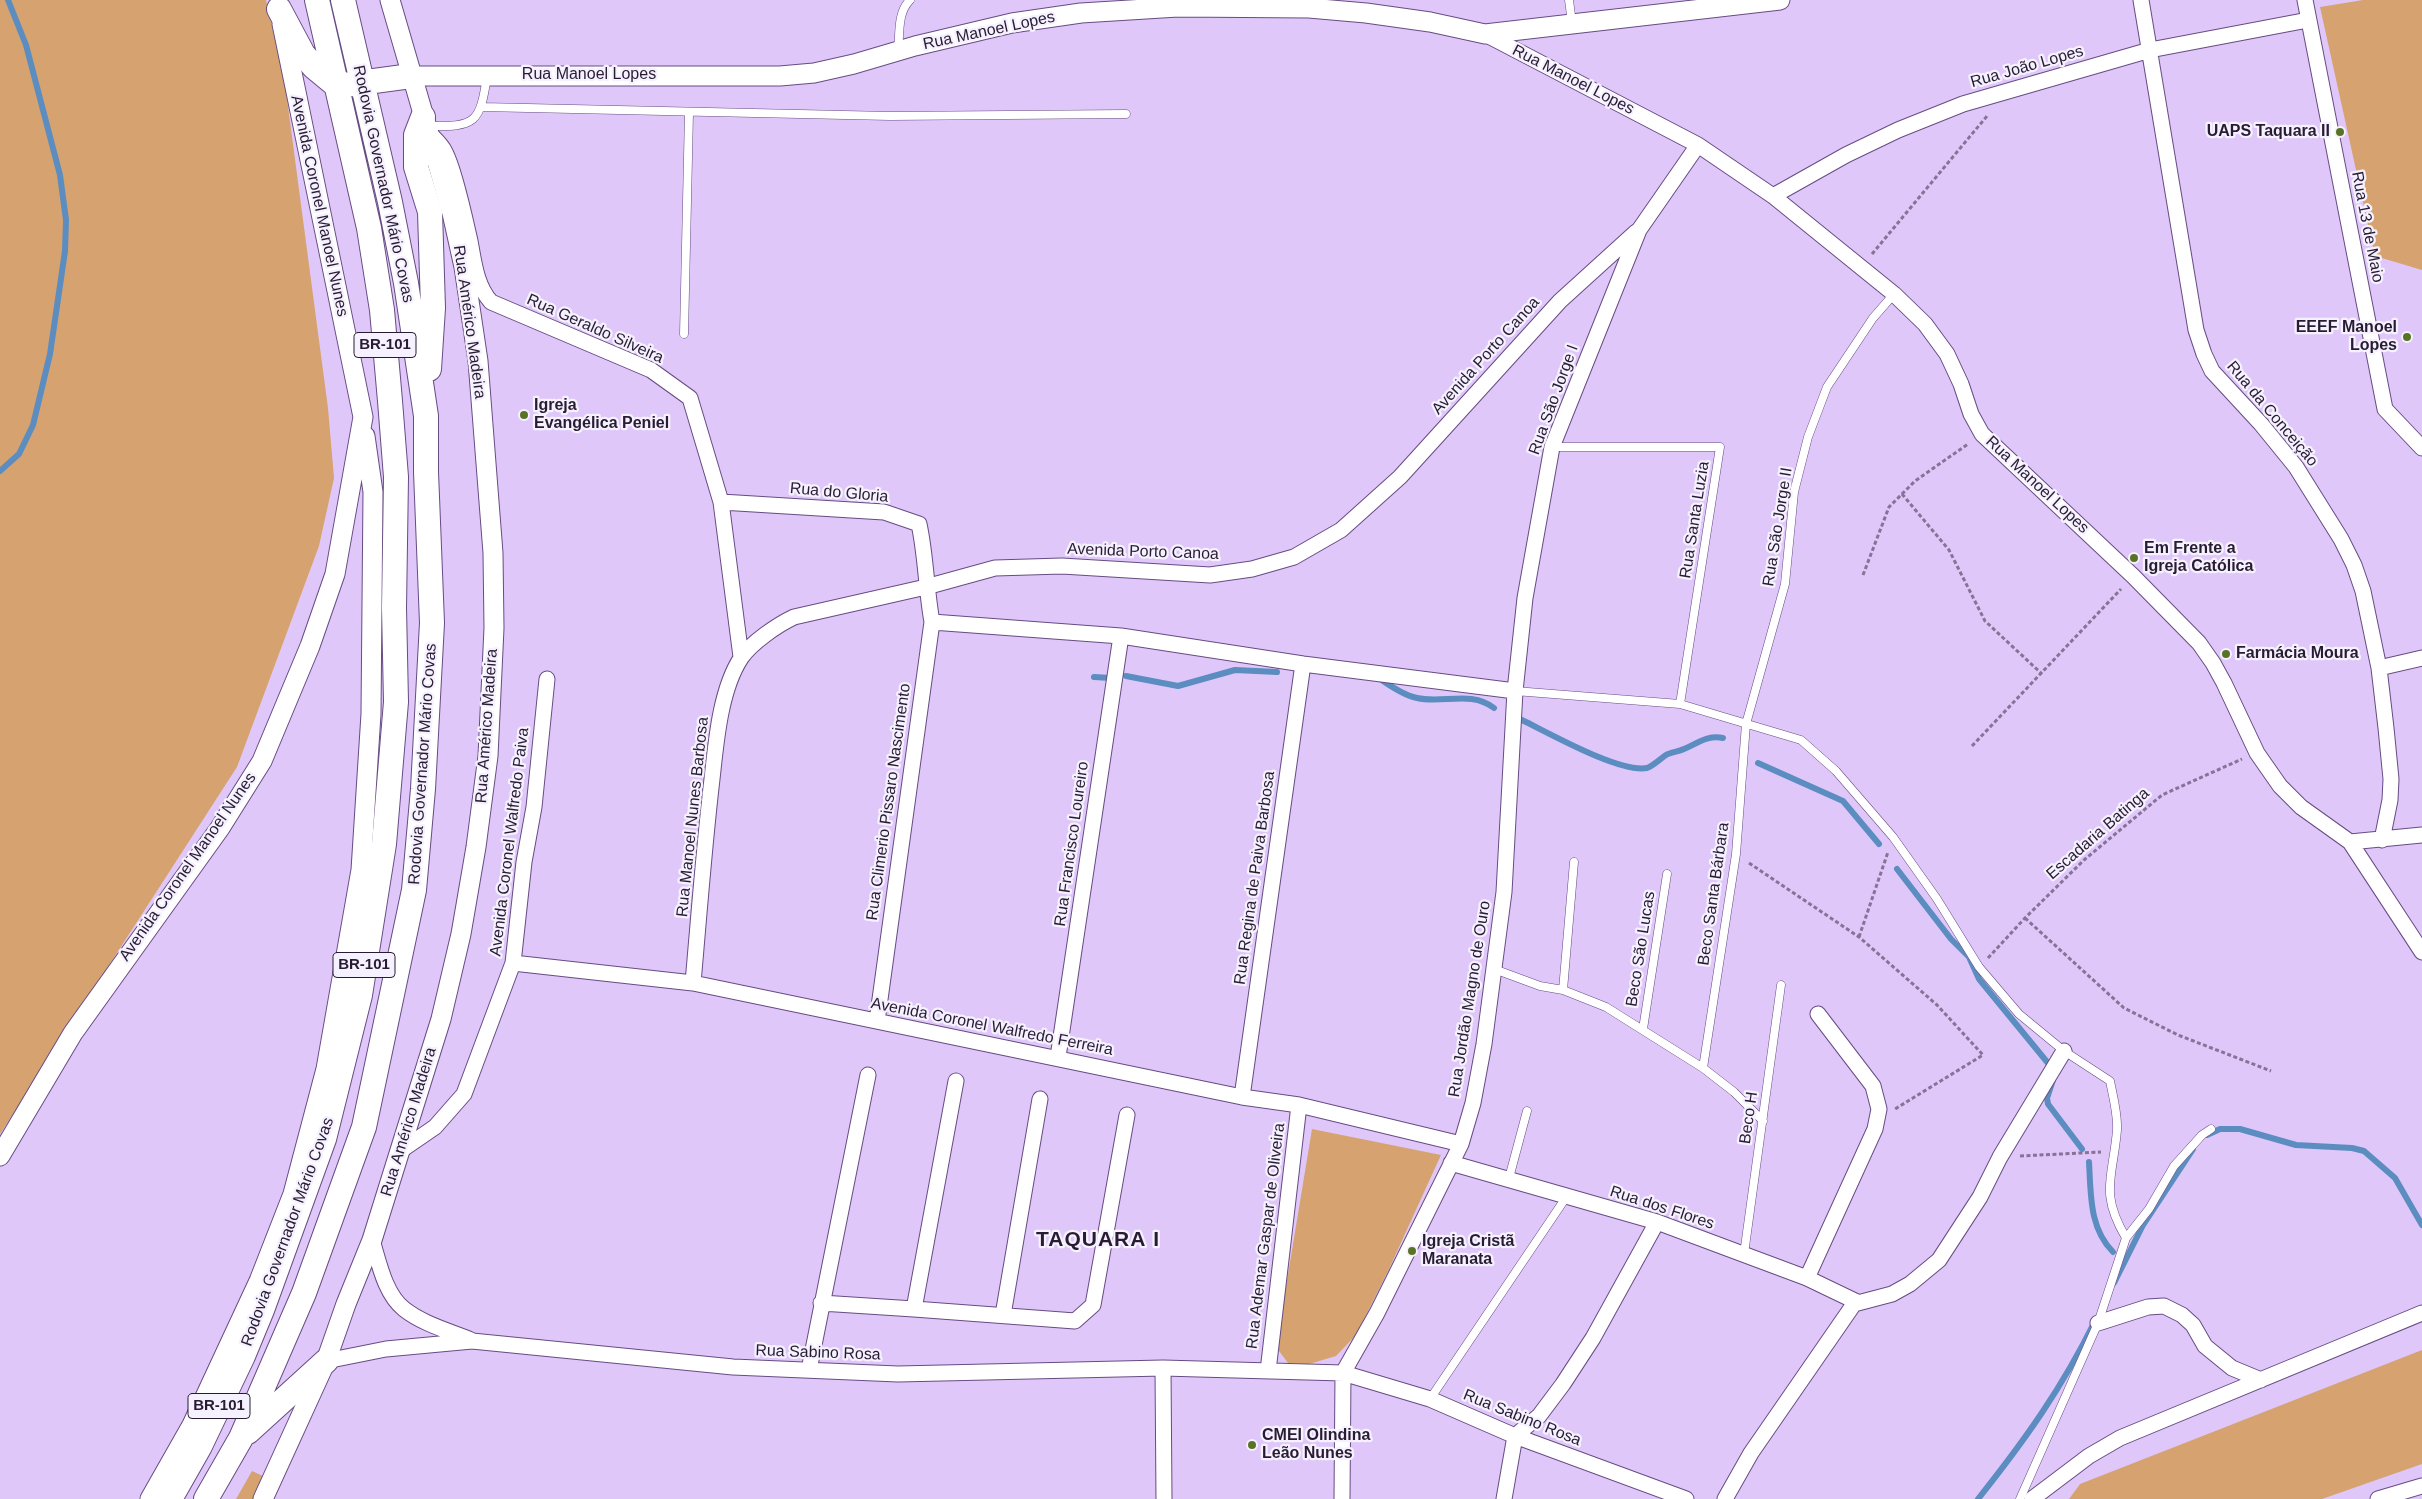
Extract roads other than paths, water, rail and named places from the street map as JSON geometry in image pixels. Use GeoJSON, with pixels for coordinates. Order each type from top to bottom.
{"type":"FeatureCollection","features":[{"type":"Feature","properties":{"kind":"main road","name":"Rodovia Governador Mário Covas"},"geometry":{"type":"LineString","coordinates":[[170,1499],[200,1446],[243,1356],[262,1310],[324,1139],[360,995],[384,844],[396,702],[394,608],[396,477],[382,310],[369,228],[317,0]]}},
{"type":"Feature","properties":{"kind":"main road","name":"Rodovia Governador Mário Covas"},"geometry":{"type":"LineString","coordinates":[[206,1499],[241,1438],[304,1292],[364,1127],[385,1036],[414,890],[423,789],[432,623],[426,472],[426,416],[406,283],[390,202],[361,84],[343,0]]}},
{"type":"Feature","properties":{"kind":"main road"},"geometry":{"type":"LineString","coordinates":[[278,4],[303,54],[314,67],[337,86],[411,76]]}},
{"type":"Feature","properties":{"kind":"main road"},"geometry":{"type":"LineString","coordinates":[[425,125],[416,135],[416,167],[430,212],[433,308],[426,416]]}},
{"type":"Feature","properties":{"kind":"main road"},"geometry":{"type":"LineString","coordinates":[[241,1438],[326,1361]]}},
{"type":"Feature","properties":{"kind":"street","name":"Rua Américo Madeira"},"geometry":{"type":"LineString","coordinates":[[263,1499],[326,1361],[346,1304],[372,1240],[441,1019],[461,934],[476,847],[488,756],[494,628],[493,552],[478,361],[464,267],[454,222],[390,0]]}},
{"type":"Feature","properties":{"kind":"street","name":"Rua da Conceição"},"geometry":{"type":"LineString","coordinates":[[2141,0],[2196,330],[2204,354],[2212,371],[2261,424],[2296,468],[2341,538],[2354,565],[2363,591],[2379,668],[2391,779],[2389,807],[2382,840]]}},
{"type":"Feature","properties":{"kind":"street","name":"Rua 13 de Maio"},"geometry":{"type":"LineString","coordinates":[[2305,0],[2385,409],[2422,448]]}},
{"type":"Feature","properties":{"kind":"street"},"geometry":{"type":"LineString","coordinates":[[1485,34],[1770,1]]}},
{"type":"Feature","properties":{"kind":"street","name":"Avenida Coronel Manoel Nunes"},"geometry":{"type":"LineString","coordinates":[[0,1156],[73,1033],[220,828],[262,761],[298,674],[335,574],[363,417],[311,172],[278,4]]}},
{"type":"Feature","properties":{"kind":"street","name":"Rua Manoel Lopes"},"geometry":{"type":"LineString","coordinates":[[411,76],[488,74],[780,76],[814,73],[1012,23],[1081,13],[1178,7],[1309,8],[1366,13],[1430,22],[1485,34],[1698,145],[1773,196],[1894,294],[1925,324],[1946,354],[1961,384],[1971,414],[1982,434],[2133,576],[2199,643],[2213,663],[2244,722],[2257,753],[2280,786],[2301,807],[2350,842]]}},
{"type":"Feature","properties":{"kind":"street","name":"Rua João Lopes"},"geometry":{"type":"LineString","coordinates":[[1773,196],[1846,155],[1898,130],[1963,104],[2150,50],[2308,20]]}},
{"type":"Feature","properties":{"kind":"street","name":"Rua Geraldo Silveira"},"geometry":{"type":"LineString","coordinates":[[425,125],[440,143],[448,161],[469,236],[475,270],[486,295],[492,302],[652,370],[690,398],[721,502],[741,657]]}},
{"type":"Feature","properties":{"kind":"street","name":"Rua São Jorge I"},"geometry":{"type":"LineString","coordinates":[[1515,691],[1525,598],[1552,448],[1639,230],[1698,145]]}},
{"type":"Feature","properties":{"kind":"street","name":"Avenida Porto Canoa"},"geometry":{"type":"LineString","coordinates":[[741,657],[778,625],[794,617],[926,587],[995,568],[1062,566],[1210,575],[1252,569],[1294,557],[1341,530],[1400,478],[1560,301],[1639,230]]}},
{"type":"Feature","properties":{"kind":"street"},"geometry":{"type":"LineString","coordinates":[[150,1499],[192,1425],[259,1280],[293,1194],[326,1069],[361,870],[371,714],[373,492],[363,417]]}},
{"type":"Feature","properties":{"kind":"street","name":"Rua do Gloria"},"geometry":{"type":"LineString","coordinates":[[721,502],[884,512],[919,524],[924,548],[926,587]]}},
{"type":"Feature","properties":{"kind":"street","name":"Rua Climerio Pissaro Nascimento"},"geometry":{"type":"LineString","coordinates":[[877,1021],[932,622],[926,587]]}},
{"type":"Feature","properties":{"kind":"street"},"geometry":{"type":"LineString","coordinates":[[932,622],[1120,636],[1303,664],[1515,691]]}},
{"type":"Feature","properties":{"kind":"street","name":"Rua Francisco Loureiro"},"geometry":{"type":"LineString","coordinates":[[1058,1057],[1120,636]]}},
{"type":"Feature","properties":{"kind":"street","name":"Rua Manoel Nunes Barbosa"},"geometry":{"type":"LineString","coordinates":[[693,983],[717,735],[724,700],[741,657]]}},
{"type":"Feature","properties":{"kind":"street"},"geometry":{"type":"LineString","coordinates":[[2379,668],[2422,658]]}},
{"type":"Feature","properties":{"kind":"street","name":"Rua Regina de Paiva Barbosa"},"geometry":{"type":"LineString","coordinates":[[1242,1097],[1303,664]]}},
{"type":"Feature","properties":{"kind":"street","name":"Avenida Coronel Walfredo Paiva"},"geometry":{"type":"LineString","coordinates":[[400,1151],[435,1127],[464,1094],[513,963],[524,862],[534,807],[547,679]]}},
{"type":"Feature","properties":{"kind":"street","name":"Rua Jordão Magno de Ouro"},"geometry":{"type":"LineString","coordinates":[[1343,1373],[1377,1313],[1461,1144],[1478,1075],[1504,892],[1515,691]]}},
{"type":"Feature","properties":{"kind":"street"},"geometry":{"type":"LineString","coordinates":[[2422,835],[2350,842],[2422,952]]}},
{"type":"Feature","properties":{"kind":"street","name":"Avenida Coronel Walfredo Ferreira"},"geometry":{"type":"LineString","coordinates":[[513,963],[693,983],[1058,1057],[1242,1097],[1299,1105],[1461,1144]]}},
{"type":"Feature","properties":{"kind":"street"},"geometry":{"type":"LineString","coordinates":[[1807,1278],[1878,1120],[1879,1109],[1873,1086],[1818,1014]]}},
{"type":"Feature","properties":{"kind":"street"},"geometry":{"type":"LineString","coordinates":[[1725,1499],[1734,1479],[1756,1444],[1857,1302],[1892,1294],[1910,1284],[1939,1260],[1980,1197],[2000,1157],[2064,1051]]}},
{"type":"Feature","properties":{"kind":"street"},"geometry":{"type":"LineString","coordinates":[[809,1370],[868,1075]]}},
{"type":"Feature","properties":{"kind":"street"},"geometry":{"type":"LineString","coordinates":[[914,1309],[925,1240],[956,1081]]}},
{"type":"Feature","properties":{"kind":"street"},"geometry":{"type":"LineString","coordinates":[[1003,1315],[1040,1099]]}},
{"type":"Feature","properties":{"kind":"street","name":"Rua Ademar Gaspar de Oliveira"},"geometry":{"type":"LineString","coordinates":[[1268,1371],[1299,1105]]}},
{"type":"Feature","properties":{"kind":"street"},"geometry":{"type":"LineString","coordinates":[[821,1303],[1076,1321],[1093,1305],[1126,1115]]}},
{"type":"Feature","properties":{"kind":"street","name":"Rua dos Flores"},"geometry":{"type":"LineString","coordinates":[[1451,1163],[1509,1178],[1657,1222],[1807,1278],[1857,1302]]}},
{"type":"Feature","properties":{"kind":"street"},"geometry":{"type":"LineString","coordinates":[[1504,1499],[1515,1436],[1538,1416],[1568,1376],[1614,1302],[1657,1222]]}},
{"type":"Feature","properties":{"kind":"street","name":"Rua Sabino Rosa"},"geometry":{"type":"LineString","coordinates":[[372,1240],[390,1290],[403,1309],[472,1341]]}},
{"type":"Feature","properties":{"kind":"street"},"geometry":{"type":"LineString","coordinates":[[2098,1323],[2148,1307],[2164,1306],[2182,1315],[2193,1325],[2206,1346],[2232,1368],[2261,1380]]}},
{"type":"Feature","properties":{"kind":"street"},"geometry":{"type":"LineString","coordinates":[[2032,1499],[2089,1456],[2120,1438],[2422,1313]]}},
{"type":"Feature","properties":{"kind":"street","name":"Rua Sabino Rosa"},"geometry":{"type":"LineString","coordinates":[[326,1361],[386,1349],[472,1341],[733,1367],[898,1374],[1163,1368],[1343,1373],[1430,1399],[1515,1436],[1686,1499]]}},
{"type":"Feature","properties":{"kind":"street"},"geometry":{"type":"LineString","coordinates":[[1163,1368],[1164,1499]]}},
{"type":"Feature","properties":{"kind":"street"},"geometry":{"type":"LineString","coordinates":[[1342,1499],[1343,1373]]}},
{"type":"Feature","properties":{"kind":"street"},"geometry":{"type":"LineString","coordinates":[[2378,1499],[2422,1486]]}},
{"type":"Feature","properties":{"kind":"lane"},"geometry":{"type":"LineString","coordinates":[[898,51],[901,16],[904,6],[910,0]]}},
{"type":"Feature","properties":{"kind":"lane"},"geometry":{"type":"LineString","coordinates":[[1569,0],[1572,25]]}},
{"type":"Feature","properties":{"kind":"lane"},"geometry":{"type":"LineString","coordinates":[[425,125],[444,126],[469,122],[476,118],[482,107],[488,74]]}},
{"type":"Feature","properties":{"kind":"lane"},"geometry":{"type":"LineString","coordinates":[[482,107],[890,116],[1126,114]]}},
{"type":"Feature","properties":{"kind":"lane"},"geometry":{"type":"LineString","coordinates":[[684,334],[689,113]]}},
{"type":"Feature","properties":{"kind":"lane","name":"Rua São Jorge II"},"geometry":{"type":"LineString","coordinates":[[1746,724],[1785,584],[1794,492],[1808,437],[1827,387],[1873,318],[1894,294]]}},
{"type":"Feature","properties":{"kind":"lane","name":"Rua Santa Luzia"},"geometry":{"type":"LineString","coordinates":[[1552,448],[1720,447],[1680,704]]}},
{"type":"Feature","properties":{"kind":"lane"},"geometry":{"type":"LineString","coordinates":[[1515,691],[1680,704],[1801,740],[1836,771],[1893,837],[1937,899],[1979,967],[2019,1014],[2064,1051],[2110,1081],[2117,1129],[2109,1186],[2110,1203],[2116,1221],[2126,1238]]}},
{"type":"Feature","properties":{"kind":"lane","name":"Beco Santa Bárbara"},"geometry":{"type":"LineString","coordinates":[[1703,1068],[1736,854],[1746,724]]}},
{"type":"Feature","properties":{"kind":"lane"},"geometry":{"type":"LineString","coordinates":[[1564,990],[1574,862]]}},
{"type":"Feature","properties":{"kind":"lane","name":"Beco São Lucas"},"geometry":{"type":"LineString","coordinates":[[1643,1029],[1667,874]]}},
{"type":"Feature","properties":{"kind":"lane"},"geometry":{"type":"LineString","coordinates":[[1494,969],[1540,986],[1564,990],[1606,1007],[1703,1068],[1734,1092],[1763,1121]]}},
{"type":"Feature","properties":{"kind":"lane","name":"Beco H"},"geometry":{"type":"LineString","coordinates":[[1744,1254],[1781,985]]}},
{"type":"Feature","properties":{"kind":"lane"},"geometry":{"type":"LineString","coordinates":[[1509,1178],[1527,1111]]}},
{"type":"Feature","properties":{"kind":"lane"},"geometry":{"type":"LineString","coordinates":[[2020,1499],[2098,1323],[2126,1238],[2149,1210],[2174,1166],[2202,1135],[2211,1129]]}},
{"type":"Feature","properties":{"kind":"lane"},"geometry":{"type":"LineString","coordinates":[[1430,1399],[1567,1196]]}},
{"type":"Feature","properties":{"kind":"waterway"},"geometry":{"type":"LineString","coordinates":[[0,471],[19,454],[33,425],[50,354],[65,251],[66,220],[60,175],[26,45],[8,0]]}},
{"type":"Feature","properties":{"kind":"waterway"},"geometry":{"type":"LineString","coordinates":[[1126,676],[1178,686],[1235,670],[1277,672]]}},
{"type":"Feature","properties":{"kind":"waterway"},"geometry":{"type":"LineString","coordinates":[[1094,677],[1111,678]]}},
{"type":"Feature","properties":{"kind":"waterway"},"geometry":{"type":"LineString","coordinates":[[1379,678],[1412,697],[1437,700],[1476,700],[1494,708]]}},
{"type":"Feature","properties":{"kind":"waterway"},"geometry":{"type":"LineString","coordinates":[[1522,720],[1584,751],[1635,768],[1652,766],[1668,754],[1703,740],[1717,737],[1723,738]]}},
{"type":"Feature","properties":{"kind":"waterway"},"geometry":{"type":"LineString","coordinates":[[1758,763],[1843,801],[1879,844]]}},
{"type":"Feature","properties":{"kind":"waterway"},"geometry":{"type":"LineString","coordinates":[[1897,869],[1951,939],[1969,957],[1979,979],[2052,1068]]}},
{"type":"Feature","properties":{"kind":"waterway"},"geometry":{"type":"LineString","coordinates":[[2053,1080],[2047,1098],[2048,1104],[2082,1149]]}},
{"type":"Feature","properties":{"kind":"waterway"},"geometry":{"type":"LineString","coordinates":[[2207,1135],[2220,1129],[2240,1129],[2296,1145],[2352,1148],[2364,1151],[2395,1178],[2422,1225]]}},
{"type":"Feature","properties":{"kind":"waterway"},"geometry":{"type":"LineString","coordinates":[[2114,1283],[2143,1225],[2193,1149]]}},
{"type":"Feature","properties":{"kind":"waterway"},"geometry":{"type":"LineString","coordinates":[[2089,1162],[2091,1198],[2095,1221],[2105,1243],[2113,1252]]}},
{"type":"Feature","properties":{"kind":"waterway"},"geometry":{"type":"LineString","coordinates":[[1978,1499],[2042,1413],[2095,1321]]}},
{"type":"Feature","properties":{"kind":"place","name":"UAPS Taquara II"},"geometry":{"type":"Point","coordinates":[2340,132]}},
{"type":"Feature","properties":{"kind":"place","name":"EEEF Manoel Lopes"},"geometry":{"type":"Point","coordinates":[2407,337]}},
{"type":"Feature","properties":{"kind":"place","name":"Igreja Evangélica Peniel"},"geometry":{"type":"Point","coordinates":[524,415]}},
{"type":"Feature","properties":{"kind":"place","name":"Em Frente a Igreja Católica"},"geometry":{"type":"Point","coordinates":[2134,558]}},
{"type":"Feature","properties":{"kind":"place","name":"Farmácia Moura"},"geometry":{"type":"Point","coordinates":[2226,654]}},
{"type":"Feature","properties":{"kind":"place","name":"Igreja Cristã Maranata"},"geometry":{"type":"Point","coordinates":[1412,1251]}},
{"type":"Feature","properties":{"kind":"place","name":"CMEI Olindina Leão Nunes"},"geometry":{"type":"Point","coordinates":[1252,1445]}},
{"type":"Feature","properties":{"kind":"district","name":"TAQUARA I"},"geometry":{"type":"Point","coordinates":[1098,1240]}}]}
